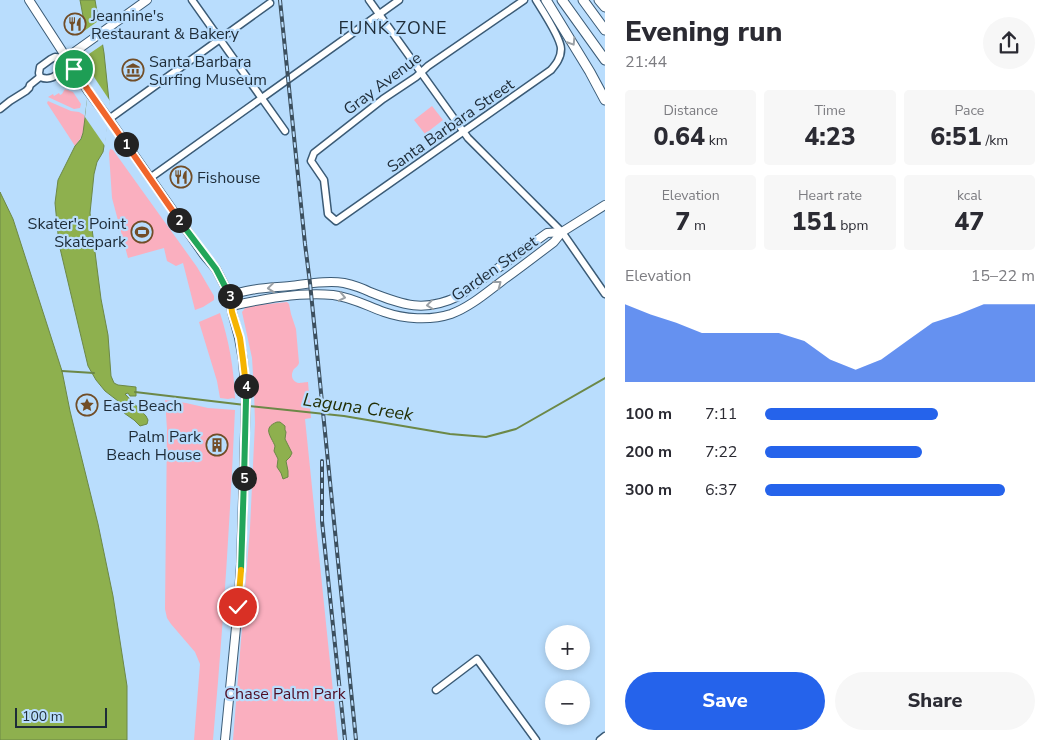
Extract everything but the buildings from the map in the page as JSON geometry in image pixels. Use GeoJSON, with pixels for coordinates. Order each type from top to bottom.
{"type":"FeatureCollection","features":[{"type":"Feature","properties":{"kind":"highway"},"geometry":{"type":"LineString","coordinates":[[546,0],[605,100]]}},
{"type":"Feature","properties":{"kind":"highway"},"geometry":{"type":"LineString","coordinates":[[562,0],[605,60]]}},
{"type":"Feature","properties":{"kind":"highway"},"geometry":{"type":"LineString","coordinates":[[583,0],[605,30]]}},
{"type":"Feature","properties":{"kind":"highway"},"geometry":{"type":"LineString","coordinates":[[599,0],[605,7]]}},
{"type":"Feature","properties":{"kind":"main road"},"geometry":{"type":"LineString","coordinates":[[29,0],[88,90],[204,255],[216,269],[230,296],[243,360],[246,414],[241,564],[225,740]]}},
{"type":"Feature","properties":{"kind":"main road"},"geometry":{"type":"LineString","coordinates":[[66,58],[147,0]]}},
{"type":"Feature","properties":{"kind":"main road","name":"Garden Street"},"geometry":{"type":"LineString","coordinates":[[231,306],[293,296],[333,295],[351,299],[396,315],[421,318],[449,314],[479,298],[554,242],[562,232],[605,205]]}},
{"type":"Feature","properties":{"kind":"main road","name":"Garden Street"},"geometry":{"type":"LineString","coordinates":[[230,296],[258,289],[337,282],[354,285],[406,305],[424,306],[439,304],[459,296],[547,233],[562,232]]}},
{"type":"Feature","properties":{"kind":"street"},"geometry":{"type":"LineString","coordinates":[[192,0],[286,131]]}},
{"type":"Feature","properties":{"kind":"street"},"geometry":{"type":"LineString","coordinates":[[369,0],[463,132],[562,232],[605,294]]}},
{"type":"Feature","properties":{"kind":"street"},"geometry":{"type":"LineString","coordinates":[[150,178],[399,0]]}},
{"type":"Feature","properties":{"kind":"street","name":"Gray Avenue"},"geometry":{"type":"LineString","coordinates":[[336,221],[328,214],[324,180],[311,162],[316,150],[420,72],[524,0]]}},
{"type":"Feature","properties":{"kind":"street","name":"Santa Barbara Street"},"geometry":{"type":"LineString","coordinates":[[336,221],[551,70],[559,60],[561,49],[559,39],[536,0]]}},
{"type":"Feature","properties":{"kind":"street"},"geometry":{"type":"LineString","coordinates":[[109,119],[270,3]]}},
{"type":"Feature","properties":{"kind":"street"},"geometry":{"type":"LineString","coordinates":[[55,57],[66,58],[63,69],[51,78],[40,77],[39,70],[42,65],[55,57]]}},
{"type":"Feature","properties":{"kind":"street"},"geometry":{"type":"LineString","coordinates":[[0,110],[26,91],[40,77]]}},
{"type":"Feature","properties":{"kind":"street"},"geometry":{"type":"LineString","coordinates":[[436,690],[477,659],[536,740]]}},
{"type":"Feature","properties":{"kind":"street"},"geometry":{"type":"LineString","coordinates":[[600,740],[605,736]]}},
{"type":"Feature","properties":{"kind":"green space"},"geometry":{"type":"Polygon","coordinates":[[[65,89],[73,92],[81,104],[80,108],[74,109],[48,97],[59,93],[60,95],[65,89]]]}},
{"type":"Feature","properties":{"kind":"green space"},"geometry":{"type":"Polygon","coordinates":[[[48,101],[84,115],[84,132],[75,146],[47,103],[48,101]]]}},
{"type":"Feature","properties":{"kind":"green space"},"geometry":{"type":"Polygon","coordinates":[[[432,106],[443,120],[425,134],[414,120],[432,106]]]}},
{"type":"Feature","properties":{"kind":"green space"},"geometry":{"type":"Polygon","coordinates":[[[110,149],[113,150],[197,267],[214,296],[214,300],[195,310],[183,263],[176,266],[167,261],[164,248],[128,258],[112,198],[110,149]]]}},
{"type":"Feature","properties":{"kind":"green space","name":"Chase Palm Park"},"geometry":{"type":"Polygon","coordinates":[[[287,302],[296,329],[299,363],[293,371],[292,378],[299,383],[308,382],[311,418],[305,419],[338,740],[233,740],[250,528],[255,423],[252,358],[242,312],[248,306],[287,302]]]}},
{"type":"Feature","properties":{"kind":"green space"},"geometry":{"type":"Polygon","coordinates":[[[220,313],[234,377],[235,399],[220,398],[217,381],[199,322],[220,313]]]}},
{"type":"Feature","properties":{"kind":"green space","name":"Chase Palm Park"},"geometry":{"type":"Polygon","coordinates":[[[165,400],[208,408],[235,410],[226,575],[213,740],[194,740],[200,664],[195,652],[167,618],[165,609],[167,429],[165,400]]]}},
{"type":"Feature","properties":{"kind":"shaded area"},"geometry":{"type":"Polygon","coordinates":[[[80,0],[95,0],[104,53],[109,101],[103,152],[97,162],[94,174],[90,213],[101,299],[108,335],[111,376],[114,383],[118,385],[136,387],[136,396],[130,396],[128,393],[125,394],[148,420],[147,424],[140,426],[124,413],[118,401],[105,391],[88,366],[59,244],[55,203],[58,180],[83,133],[91,73],[80,0]]]}},
{"type":"Feature","properties":{"kind":"shaded area"},"geometry":{"type":"Polygon","coordinates":[[[0,192],[13,219],[62,371],[98,524],[113,596],[127,686],[127,740],[0,740],[0,192]]]}},
{"type":"Feature","properties":{"kind":"shaded area"},"geometry":{"type":"Polygon","coordinates":[[[277,422],[285,426],[285,439],[292,453],[286,461],[288,477],[283,479],[277,467],[278,459],[269,432],[272,424],[277,422]]]}},
{"type":"Feature","properties":{"kind":"pier"},"geometry":{"type":"Polygon","coordinates":[[[101,19],[105,43],[86,56],[84,31],[101,19]]]}},
{"type":"Feature","properties":{"kind":"pier"},"geometry":{"type":"Polygon","coordinates":[[[90,71],[110,101],[105,146],[85,117],[90,71]]]}},
{"type":"Feature","properties":{"kind":"waterway"},"geometry":{"type":"LineString","coordinates":[[62,371],[94,373]]}},
{"type":"Feature","properties":{"kind":"waterway","name":"Laguna Creek"},"geometry":{"type":"LineString","coordinates":[[249,406],[344,416],[450,434],[486,437],[516,429],[605,378]]}},
{"type":"Feature","properties":{"kind":"waterway","name":"Laguna Creek"},"geometry":{"type":"LineString","coordinates":[[135,392],[245,405]]}},
{"type":"Feature","properties":{"kind":"railway"},"geometry":{"type":"LineString","coordinates":[[280,0],[356,740]]}},
{"type":"Feature","properties":{"kind":"railway"},"geometry":{"type":"LineString","coordinates":[[322,461],[322,521],[345,740]]}},
{"type":"Feature","properties":{"kind":"place","name":"Jeannine's Restaurant & Bakery"},"geometry":{"type":"Point","coordinates":[75,24]}},
{"type":"Feature","properties":{"kind":"place","name":"Santa Barbara Surfing Museum"},"geometry":{"type":"Point","coordinates":[133,70]}},
{"type":"Feature","properties":{"kind":"place","name":"Fishouse"},"geometry":{"type":"Point","coordinates":[181,177]}},
{"type":"Feature","properties":{"kind":"place","name":"Skater's Point Skatepark"},"geometry":{"type":"Point","coordinates":[142,232]}},
{"type":"Feature","properties":{"kind":"place","name":"East Beach"},"geometry":{"type":"Point","coordinates":[87,405]}},
{"type":"Feature","properties":{"kind":"place","name":"Palm Park Beach House"},"geometry":{"type":"Point","coordinates":[217,445]}},
{"type":"Feature","properties":{"kind":"district","name":"FUNK ZONE"},"geometry":{"type":"Point","coordinates":[393,28]}},
{"type":"Feature","properties":{"kind":"route"},"geometry":{"type":"LineString","coordinates":[[74,69],[204,255],[216,269],[230,296],[232,312],[240,338],[246,400],[238,607]]}}]}
